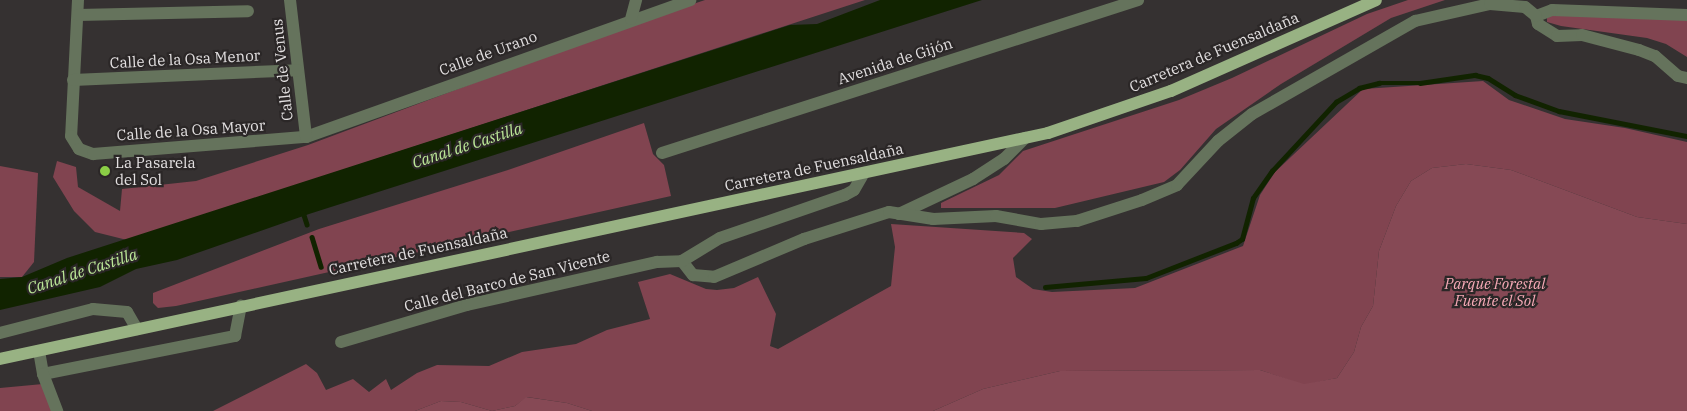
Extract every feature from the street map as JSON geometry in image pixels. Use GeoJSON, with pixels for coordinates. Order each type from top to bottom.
{"type":"FeatureCollection","features":[{"type":"Feature","properties":{"kind":"main road","name":"Carretera de Fuensaldaña"},"geometry":{"type":"LineString","coordinates":[[0,359],[1025,138],[1171,91],[1376,0]]}},
{"type":"Feature","properties":{"kind":"street"},"geometry":{"type":"LineString","coordinates":[[73,80],[78,0]]}},
{"type":"Feature","properties":{"kind":"street","name":"Calle de Venus"},"geometry":{"type":"LineString","coordinates":[[290,0],[306,137]]}},
{"type":"Feature","properties":{"kind":"street"},"geometry":{"type":"LineString","coordinates":[[631,19],[636,0]]}},
{"type":"Feature","properties":{"kind":"street","name":"Avenida de Gijón"},"geometry":{"type":"LineString","coordinates":[[662,153],[1138,0]]}},
{"type":"Feature","properties":{"kind":"street","name":"Calle de Urano"},"geometry":{"type":"LineString","coordinates":[[306,137],[684,1]]}},
{"type":"Feature","properties":{"kind":"street"},"geometry":{"type":"LineString","coordinates":[[682,261],[693,275],[714,277],[804,239],[889,212],[933,219],[996,216],[1041,224],[1086,218],[1177,185],[1218,140],[1252,114],[1415,21],[1490,4],[1525,8],[1536,16],[1538,24],[1557,36],[1582,35],[1655,56],[1678,76],[1687,78]]}},
{"type":"Feature","properties":{"kind":"street"},"geometry":{"type":"LineString","coordinates":[[78,15],[211,6],[248,11]]}},
{"type":"Feature","properties":{"kind":"street"},"geometry":{"type":"LineString","coordinates":[[1536,16],[1552,10],[1687,15]]}},
{"type":"Feature","properties":{"kind":"street","name":"Calle de la Osa Menor"},"geometry":{"type":"LineString","coordinates":[[73,80],[298,70]]}},
{"type":"Feature","properties":{"kind":"street","name":"Calle de la Osa Mayor"},"geometry":{"type":"LineString","coordinates":[[73,80],[71,136],[79,149],[93,154],[306,137]]}},
{"type":"Feature","properties":{"kind":"street"},"geometry":{"type":"LineString","coordinates":[[899,214],[972,179],[1004,159],[1025,138]]}},
{"type":"Feature","properties":{"kind":"street","name":"Calle del Barco de San Vicente"},"geometry":{"type":"LineString","coordinates":[[341,342],[467,305],[657,262],[682,261],[720,238],[845,195],[854,190],[864,174]]}},
{"type":"Feature","properties":{"kind":"street"},"geometry":{"type":"LineString","coordinates":[[43,374],[235,336],[241,306]]}},
{"type":"Feature","properties":{"kind":"street"},"geometry":{"type":"LineString","coordinates":[[0,332],[93,308],[127,312],[137,330]]}},
{"type":"Feature","properties":{"kind":"street"},"geometry":{"type":"LineString","coordinates":[[39,351],[43,374],[57,411]]}},
{"type":"Feature","properties":{"kind":"shaded area"},"geometry":{"type":"Polygon","coordinates":[[[705,0],[865,0],[127,240],[95,232],[74,211],[53,177],[57,161],[76,167],[78,187],[120,211],[122,189],[196,181],[308,145],[624,27],[705,0]]]}},
{"type":"Feature","properties":{"kind":"shaded area"},"geometry":{"type":"Polygon","coordinates":[[[1408,0],[1445,0],[1391,18],[1281,84],[1216,129],[1180,170],[1164,182],[1055,208],[941,208],[941,203],[999,175],[1023,151],[1179,100],[1232,78],[1367,14],[1408,0]]]}},
{"type":"Feature","properties":{"kind":"shaded area"},"geometry":{"type":"Polygon","coordinates":[[[1547,15],[1687,20],[1687,57],[1666,44],[1647,38],[1561,26],[1547,22],[1547,15]]]}},
{"type":"Feature","properties":{"kind":"shaded area"},"geometry":{"type":"Polygon","coordinates":[[[1483,81],[1509,100],[1565,119],[1625,128],[1687,142],[1687,224],[1637,217],[1511,170],[1466,164],[1432,168],[1411,181],[1396,206],[1379,251],[1373,306],[1361,327],[1354,352],[1337,378],[1304,385],[1260,370],[1060,371],[983,389],[933,411],[592,411],[567,403],[527,397],[515,406],[492,411],[461,402],[441,401],[415,411],[213,411],[306,364],[317,373],[326,390],[353,379],[369,392],[386,379],[391,390],[417,373],[437,365],[489,366],[522,352],[576,344],[607,330],[650,319],[638,282],[670,274],[706,289],[717,290],[734,288],[758,277],[776,314],[770,346],[778,349],[891,286],[895,247],[891,224],[1024,233],[1032,239],[1013,258],[1016,277],[1033,289],[1052,292],[1135,288],[1243,246],[1260,195],[1275,172],[1363,89],[1483,81]]]}},
{"type":"Feature","properties":{"kind":"shaded area"},"geometry":{"type":"Polygon","coordinates":[[[644,123],[653,154],[664,165],[671,196],[176,306],[158,308],[153,303],[153,293],[319,229],[508,170],[644,123]]]}},
{"type":"Feature","properties":{"kind":"shaded area"},"geometry":{"type":"Polygon","coordinates":[[[0,166],[38,173],[34,262],[22,277],[0,277],[0,166]]]}},
{"type":"Feature","properties":{"kind":"shaded area"},"geometry":{"type":"Polygon","coordinates":[[[43,384],[53,411],[0,411],[0,388],[43,384]]]}},
{"type":"Feature","properties":{"kind":"green space","name":"Parque Forestal Fuente el Sol"},"geometry":{"type":"Polygon","coordinates":[[[1466,164],[1511,170],[1637,217],[1687,224],[1687,411],[933,411],[983,389],[1060,371],[1260,370],[1304,384],[1337,378],[1354,352],[1361,327],[1373,306],[1379,251],[1396,206],[1411,181],[1432,168],[1466,164]]]}},
{"type":"Feature","properties":{"kind":"green space"},"geometry":{"type":"Polygon","coordinates":[[[526,397],[567,403],[592,411],[492,411],[515,406],[526,397]]]}},
{"type":"Feature","properties":{"kind":"green space"},"geometry":{"type":"Polygon","coordinates":[[[441,401],[461,402],[492,411],[415,411],[441,401]]]}},
{"type":"Feature","properties":{"kind":"water","name":"Canal de Castilla"},"geometry":{"type":"Polygon","coordinates":[[[880,0],[982,0],[309,214],[177,260],[136,269],[100,287],[0,310],[0,279],[22,277],[67,258],[790,25],[817,24],[880,0]]]}},
{"type":"Feature","properties":{"kind":"waterway"},"geometry":{"type":"LineString","coordinates":[[1045,287],[1146,278],[1236,243],[1242,239],[1253,198],[1272,171],[1336,102],[1359,88],[1379,83],[1420,83],[1475,75],[1488,78],[1515,95],[1559,111],[1687,136]]}},
{"type":"Feature","properties":{"kind":"waterway"},"geometry":{"type":"LineString","coordinates":[[303,212],[307,224]]}},
{"type":"Feature","properties":{"kind":"waterway"},"geometry":{"type":"LineString","coordinates":[[312,237],[321,267]]}},
{"type":"Feature","properties":{"kind":"place","name":"La Pasarela del Sol"},"geometry":{"type":"Point","coordinates":[105,171]}}]}
